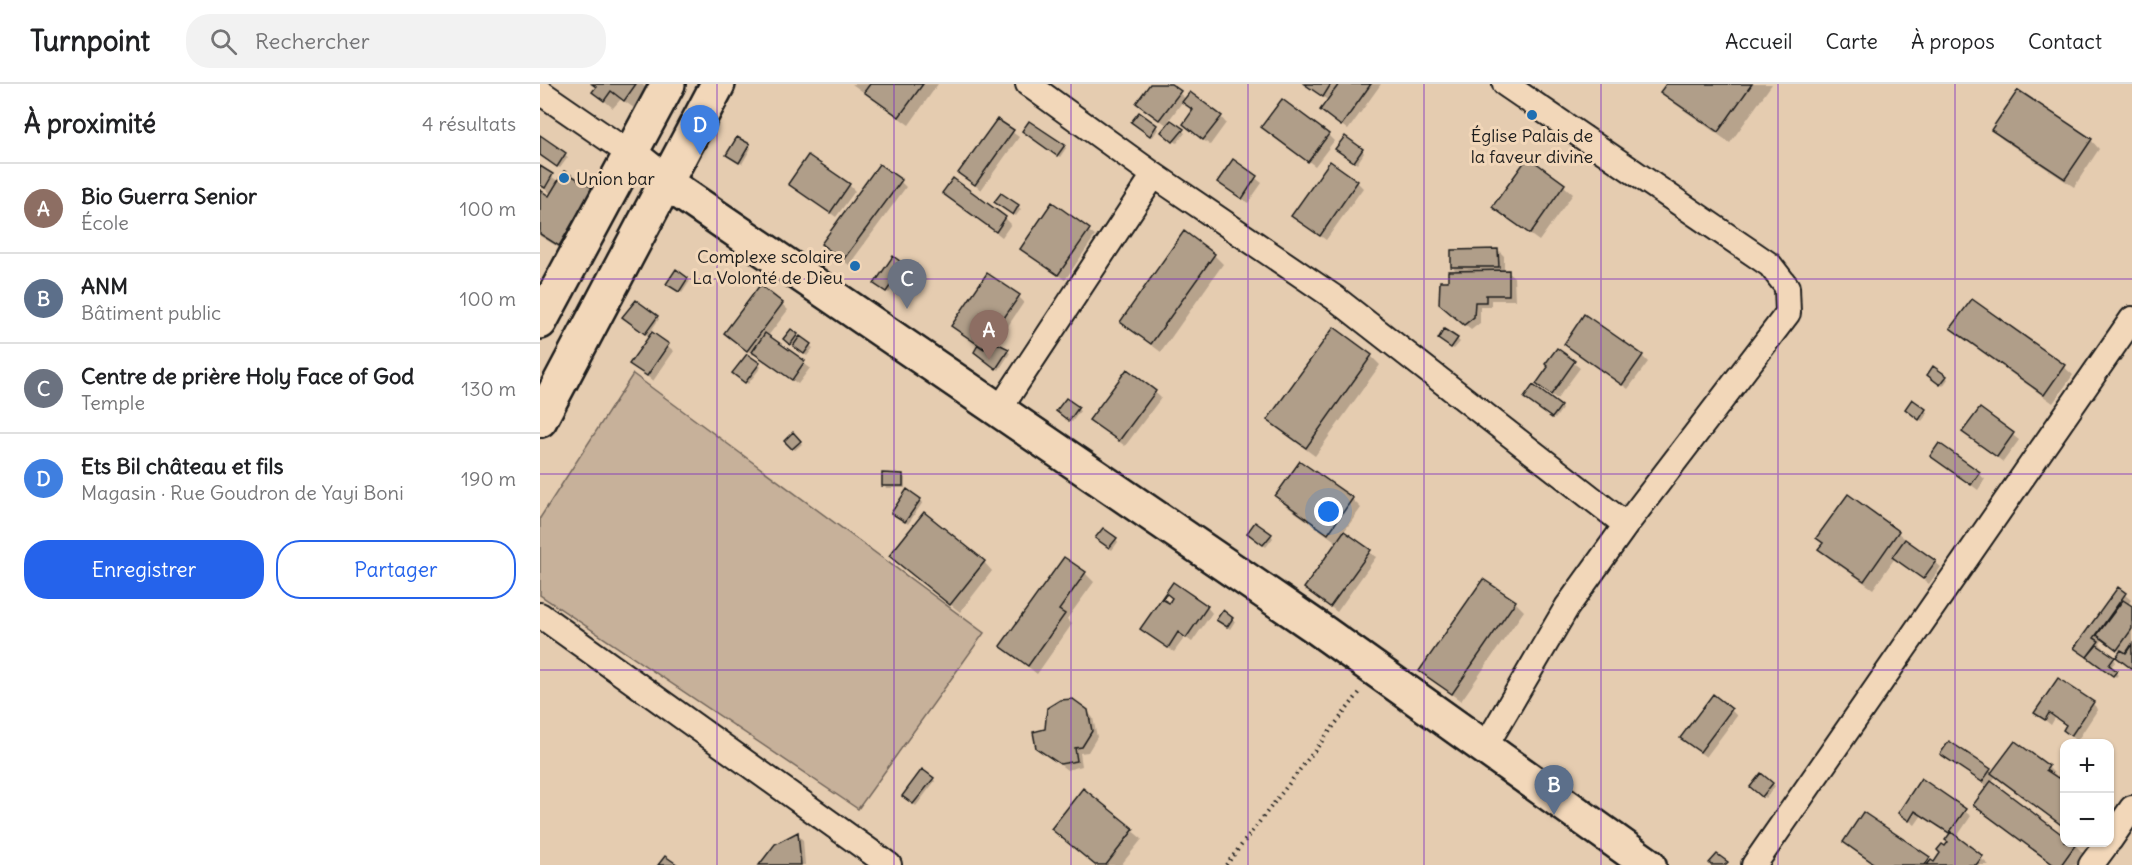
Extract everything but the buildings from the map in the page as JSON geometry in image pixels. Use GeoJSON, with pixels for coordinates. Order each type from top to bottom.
{"type":"FeatureCollection","features":[{"type":"Feature","properties":{"kind":"street"},"geometry":{"type":"LineString","coordinates":[[540,322],[668,84]]}},
{"type":"Feature","properties":{"kind":"street"},"geometry":{"type":"LineString","coordinates":[[540,420],[718,84]]}},
{"type":"Feature","properties":{"kind":"street"},"geometry":{"type":"LineString","coordinates":[[1028,84],[1335,298],[1626,525]]}},
{"type":"Feature","properties":{"kind":"street"},"geometry":{"type":"LineString","coordinates":[[1485,747],[1567,607],[1626,525],[1788,313],[1786,287],[1770,265],[1505,84]]}},
{"type":"Feature","properties":{"kind":"street"},"geometry":{"type":"LineString","coordinates":[[540,92],[630,154],[665,182],[1316,627],[1648,865]]}},
{"type":"Feature","properties":{"kind":"street"},"geometry":{"type":"LineString","coordinates":[[999,411],[1154,174]]}},
{"type":"Feature","properties":{"kind":"street"},"geometry":{"type":"LineString","coordinates":[[1754,865],[2132,319]]}},
{"type":"Feature","properties":{"kind":"street"},"geometry":{"type":"LineString","coordinates":[[540,615],[889,865]]}},
{"type":"Feature","properties":{"kind":"street"},"geometry":{"type":"LineString","coordinates":[[2114,833],[2132,808]]}},
{"type":"Feature","properties":{"kind":"street"},"geometry":{"type":"LineString","coordinates":[[2091,865],[2104,847]]}},
{"type":"Feature","properties":{"kind":"path"},"geometry":{"type":"LineString","coordinates":[[1226,865],[1377,670]]}},
{"type":"Feature","properties":{"kind":"shaded area"},"geometry":{"type":"Polygon","coordinates":[[[633,374],[984,633],[858,809],[540,595],[540,518],[633,374]]]}},
{"type":"Feature","properties":{"kind":"place","name":"Église Palais de la faveur divine"},"geometry":{"type":"Point","coordinates":[1532,115]}},
{"type":"Feature","properties":{"kind":"place","name":"Ets Bil château et fils"},"geometry":{"type":"Point","coordinates":[700,155]}},
{"type":"Feature","properties":{"kind":"place","name":"Union bar"},"geometry":{"type":"Point","coordinates":[564,178]}},
{"type":"Feature","properties":{"kind":"place","name":"Complexe scolaire La Volonté de Dieu"},"geometry":{"type":"Point","coordinates":[855,266]}},
{"type":"Feature","properties":{"kind":"place","name":"Centre de prière Holy Face of God"},"geometry":{"type":"Point","coordinates":[907,309]}},
{"type":"Feature","properties":{"kind":"place","name":"Bio Guerra Senior"},"geometry":{"type":"Point","coordinates":[989,360]}},
{"type":"Feature","properties":{"kind":"place","name":"ANM"},"geometry":{"type":"Point","coordinates":[1554,815]}}]}
